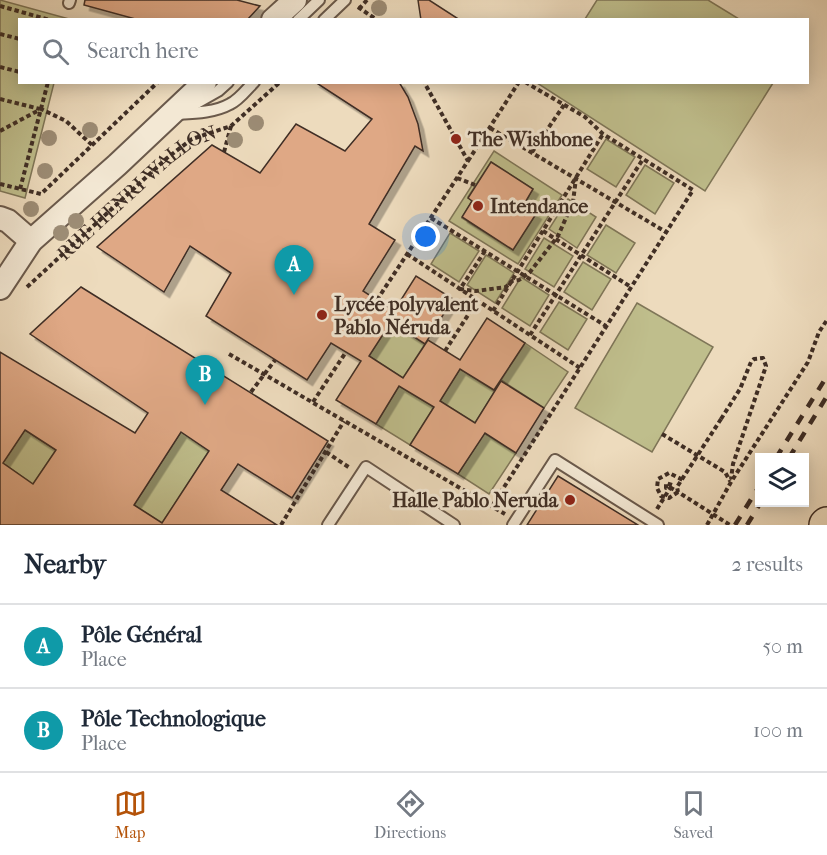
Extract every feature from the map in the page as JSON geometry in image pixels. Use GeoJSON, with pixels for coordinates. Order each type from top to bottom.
{"type":"FeatureCollection","features":[{"type":"Feature","properties":{"kind":"street"},"geometry":{"type":"LineString","coordinates":[[275,18],[295,0]]}},
{"type":"Feature","properties":{"kind":"street","name":"RUE HENRI WALLON"},"geometry":{"type":"LineString","coordinates":[[0,288],[32,241],[203,84]]}},
{"type":"Feature","properties":{"kind":"street"},"geometry":{"type":"LineString","coordinates":[[0,218],[8,221],[32,241]]}},
{"type":"Feature","properties":{"kind":"lane"},"geometry":{"type":"LineString","coordinates":[[300,18],[319,0]]}},
{"type":"Feature","properties":{"kind":"lane"},"geometry":{"type":"LineString","coordinates":[[327,18],[350,3]]}},
{"type":"Feature","properties":{"kind":"lane"},"geometry":{"type":"LineString","coordinates":[[171,114],[195,105],[226,84]]}},
{"type":"Feature","properties":{"kind":"lane"},"geometry":{"type":"LineString","coordinates":[[171,114],[193,113],[232,104],[253,84]]}},
{"type":"Feature","properties":{"kind":"lane"},"geometry":{"type":"LineString","coordinates":[[514,523],[555,460],[654,522]]}},
{"type":"Feature","properties":{"kind":"lane"},"geometry":{"type":"LineString","coordinates":[[328,525],[366,467],[454,525]]}},
{"type":"Feature","properties":{"kind":"path"},"geometry":{"type":"LineString","coordinates":[[350,3],[361,7],[375,18]]}},
{"type":"Feature","properties":{"kind":"path"},"geometry":{"type":"LineString","coordinates":[[0,6],[43,18]]}},
{"type":"Feature","properties":{"kind":"path"},"geometry":{"type":"LineString","coordinates":[[0,34],[18,38]]}},
{"type":"Feature","properties":{"kind":"path"},"geometry":{"type":"LineString","coordinates":[[0,67],[18,72]]}},
{"type":"Feature","properties":{"kind":"path"},"geometry":{"type":"LineString","coordinates":[[20,189],[47,84]]}},
{"type":"Feature","properties":{"kind":"path"},"geometry":{"type":"LineString","coordinates":[[0,184],[41,194],[156,84]]}},
{"type":"Feature","properties":{"kind":"path","name":"RUE HENRI WALLON"},"geometry":{"type":"LineString","coordinates":[[25,288],[167,158],[192,139],[231,126],[278,84]]}},
{"type":"Feature","properties":{"kind":"path"},"geometry":{"type":"LineString","coordinates":[[425,84],[468,161]]}},
{"type":"Feature","properties":{"kind":"path"},"geometry":{"type":"LineString","coordinates":[[376,300],[518,84]]}},
{"type":"Feature","properties":{"kind":"path"},"geometry":{"type":"LineString","coordinates":[[492,506],[693,190],[603,134],[585,117],[528,84]]}},
{"type":"Feature","properties":{"kind":"path"},"geometry":{"type":"LineString","coordinates":[[0,99],[41,109],[66,121],[92,145]]}},
{"type":"Feature","properties":{"kind":"path"},"geometry":{"type":"LineString","coordinates":[[532,152],[564,105]]}},
{"type":"Feature","properties":{"kind":"path"},"geometry":{"type":"LineString","coordinates":[[0,131],[41,109]]}},
{"type":"Feature","properties":{"kind":"path"},"geometry":{"type":"LineString","coordinates":[[490,128],[666,232]]}},
{"type":"Feature","properties":{"kind":"path"},"geometry":{"type":"LineString","coordinates":[[493,311],[603,134]]}},
{"type":"Feature","properties":{"kind":"path"},"geometry":{"type":"LineString","coordinates":[[530,335],[644,159]]}},
{"type":"Feature","properties":{"kind":"path"},"geometry":{"type":"LineString","coordinates":[[457,178],[475,185]]}},
{"type":"Feature","properties":{"kind":"path"},"geometry":{"type":"LineString","coordinates":[[460,289],[476,291],[506,287],[512,281],[525,276],[556,239],[573,202],[576,178]]}},
{"type":"Feature","properties":{"kind":"path"},"geometry":{"type":"LineString","coordinates":[[431,218],[606,326]]}},
{"type":"Feature","properties":{"kind":"path"},"geometry":{"type":"LineString","coordinates":[[543,231],[631,287]]}},
{"type":"Feature","properties":{"kind":"path"},"geometry":{"type":"LineString","coordinates":[[460,289],[485,251]]}},
{"type":"Feature","properties":{"kind":"path"},"geometry":{"type":"LineString","coordinates":[[407,254],[580,368]]}},
{"type":"Feature","properties":{"kind":"path"},"geometry":{"type":"LineString","coordinates":[[445,351],[477,301]]}},
{"type":"Feature","properties":{"kind":"path"},"geometry":{"type":"LineString","coordinates":[[707,525],[731,482],[808,362],[819,333],[827,320]]}},
{"type":"Feature","properties":{"kind":"path"},"geometry":{"type":"LineString","coordinates":[[313,402],[346,352]]}},
{"type":"Feature","properties":{"kind":"path"},"geometry":{"type":"LineString","coordinates":[[229,354],[492,506],[514,523]]}},
{"type":"Feature","properties":{"kind":"path"},"geometry":{"type":"LineString","coordinates":[[678,492],[678,487],[740,389],[751,362],[754,358],[763,358],[766,366],[733,464],[731,482]]}},
{"type":"Feature","properties":{"kind":"path"},"geometry":{"type":"LineString","coordinates":[[251,393],[275,360]]}},
{"type":"Feature","properties":{"kind":"path"},"geometry":{"type":"LineString","coordinates":[[281,525],[312,470],[326,452],[344,421]]}},
{"type":"Feature","properties":{"kind":"path"},"geometry":{"type":"LineString","coordinates":[[662,434],[725,472],[731,482]]}},
{"type":"Feature","properties":{"kind":"path"},"geometry":{"type":"LineString","coordinates":[[326,452],[361,475]]}},
{"type":"Feature","properties":{"kind":"path"},"geometry":{"type":"LineString","coordinates":[[678,492],[669,498],[664,497],[658,492],[658,479],[664,474],[672,474],[683,480]]}},
{"type":"Feature","properties":{"kind":"path"},"geometry":{"type":"LineString","coordinates":[[654,522],[668,491],[670,488],[672,485],[666,483],[666,488],[668,489],[670,489],[672,488],[730,525]]}},
{"type":"Feature","properties":{"kind":"shaded area"},"geometry":{"type":"Polygon","coordinates":[[[0,0],[65,18],[18,18],[18,84],[54,84],[25,198],[0,191],[0,0]]]}},
{"type":"Feature","properties":{"kind":"shaded area"},"geometry":{"type":"Polygon","coordinates":[[[597,0],[708,0],[737,18],[586,18],[597,0]]]}},
{"type":"Feature","properties":{"kind":"shaded area"},"geometry":{"type":"Polygon","coordinates":[[[539,84],[772,84],[705,191],[539,84]]]}},
{"type":"Feature","properties":{"kind":"shaded area"},"geometry":{"type":"Polygon","coordinates":[[[606,139],[635,157],[616,187],[587,169],[606,139]]]}},
{"type":"Feature","properties":{"kind":"shaded area"},"geometry":{"type":"Polygon","coordinates":[[[494,151],[562,195],[518,264],[449,221],[494,151]],[[491,162],[468,197],[472,201],[462,218],[513,250],[536,214],[523,206],[533,189],[491,162]]]}},
{"type":"Feature","properties":{"kind":"shaded area"},"geometry":{"type":"Polygon","coordinates":[[[645,165],[674,183],[655,214],[626,195],[645,165]]]}},
{"type":"Feature","properties":{"kind":"shaded area"},"geometry":{"type":"Polygon","coordinates":[[[568,199],[596,217],[577,248],[549,229],[568,199]]]}},
{"type":"Feature","properties":{"kind":"shaded area"},"geometry":{"type":"Polygon","coordinates":[[[606,225],[635,243],[616,273],[587,255],[606,225]]]}},
{"type":"Feature","properties":{"kind":"shaded area"},"geometry":{"type":"Polygon","coordinates":[[[450,233],[479,251],[459,282],[431,264],[450,233]]]}},
{"type":"Feature","properties":{"kind":"shaded area"},"geometry":{"type":"Polygon","coordinates":[[[544,238],[573,256],[554,287],[525,269],[544,238]]]}},
{"type":"Feature","properties":{"kind":"shaded area"},"geometry":{"type":"Polygon","coordinates":[[[486,255],[514,273],[495,303],[467,285],[486,255]]]}},
{"type":"Feature","properties":{"kind":"shaded area"},"geometry":{"type":"Polygon","coordinates":[[[583,262],[611,279],[592,310],[564,292],[583,262]]]}},
{"type":"Feature","properties":{"kind":"shaded area"},"geometry":{"type":"Polygon","coordinates":[[[521,277],[549,295],[530,326],[502,308],[521,277]]]}},
{"type":"Feature","properties":{"kind":"shaded area"},"geometry":{"type":"Polygon","coordinates":[[[559,302],[587,319],[568,350],[540,332],[559,302]]]}},
{"type":"Feature","properties":{"kind":"shaded area"},"geometry":{"type":"Polygon","coordinates":[[[637,303],[713,347],[652,452],[575,408],[637,303]]]}},
{"type":"Feature","properties":{"kind":"shaded area"},"geometry":{"type":"Polygon","coordinates":[[[391,322],[425,344],[403,378],[369,356],[391,322]]]}},
{"type":"Feature","properties":{"kind":"shaded area"},"geometry":{"type":"Polygon","coordinates":[[[525,343],[568,372],[544,408],[501,380],[525,343]]]}},
{"type":"Feature","properties":{"kind":"shaded area"},"geometry":{"type":"Polygon","coordinates":[[[460,369],[495,391],[475,423],[440,401],[460,369]]]}},
{"type":"Feature","properties":{"kind":"shaded area"},"geometry":{"type":"Polygon","coordinates":[[[399,386],[434,407],[410,445],[376,424],[399,386]]]}},
{"type":"Feature","properties":{"kind":"shaded area"},"geometry":{"type":"Polygon","coordinates":[[[25,430],[56,450],[33,484],[3,463],[25,430]]]}},
{"type":"Feature","properties":{"kind":"shaded area"},"geometry":{"type":"Polygon","coordinates":[[[181,432],[209,451],[162,523],[134,505],[181,432]]]}},
{"type":"Feature","properties":{"kind":"shaded area"},"geometry":{"type":"Polygon","coordinates":[[[484,433],[516,453],[489,494],[458,474],[484,433]]]}},
{"type":"Feature","properties":{"kind":"building"},"geometry":{"type":"Polygon","coordinates":[[[85,0],[237,0],[260,6],[249,18],[132,18],[84,5],[85,0]]]}},
{"type":"Feature","properties":{"kind":"building"},"geometry":{"type":"Polygon","coordinates":[[[418,0],[429,0],[457,18],[421,18],[418,0]]]}},
{"type":"Feature","properties":{"kind":"building"},"geometry":{"type":"Polygon","coordinates":[[[318,84],[400,84],[408,97],[418,124],[423,151],[415,146],[369,224],[395,240],[363,291],[394,311],[416,276],[453,299],[425,344],[391,322],[369,356],[403,378],[428,340],[460,360],[487,318],[525,343],[494,390],[460,369],[440,401],[475,423],[501,381],[544,408],[516,453],[485,433],[458,474],[410,445],[434,407],[399,386],[376,424],[336,400],[361,361],[331,343],[307,380],[206,316],[231,273],[190,246],[164,292],[97,247],[212,145],[260,173],[296,124],[345,151],[372,119],[318,84]]]}},
{"type":"Feature","properties":{"kind":"building","name":"Intendance"},"geometry":{"type":"Polygon","coordinates":[[[491,162],[533,189],[523,206],[536,214],[513,250],[462,217],[472,201],[468,198],[491,162]]]}},
{"type":"Feature","properties":{"kind":"building"},"geometry":{"type":"Polygon","coordinates":[[[81,287],[328,441],[292,498],[238,464],[221,490],[277,525],[0,525],[0,352],[135,433],[148,413],[30,334],[81,287]],[[25,430],[3,463],[33,484],[56,450],[25,430]],[[181,432],[134,505],[162,523],[209,451],[181,432]]]}},
{"type":"Feature","properties":{"kind":"building","name":"Halle Pablo Neruda"},"geometry":{"type":"Polygon","coordinates":[[[558,476],[638,525],[527,525],[558,476]]]}},
{"type":"Feature","properties":{"kind":"railway"},"geometry":{"type":"LineString","coordinates":[[779,453],[827,376]]}},
{"type":"Feature","properties":{"kind":"railway"},"geometry":{"type":"LineString","coordinates":[[792,453],[827,396]]}},
{"type":"Feature","properties":{"kind":"railway"},"geometry":{"type":"LineString","coordinates":[[735,525],[755,493]]}},
{"type":"Feature","properties":{"kind":"railway"},"geometry":{"type":"LineString","coordinates":[[747,525],[758,507]]}},
{"type":"Feature","properties":{"kind":"place","name":"The Wishbone"},"geometry":{"type":"Point","coordinates":[456,139]}},
{"type":"Feature","properties":{"kind":"place","name":"Intendance"},"geometry":{"type":"Point","coordinates":[478,206]}},
{"type":"Feature","properties":{"kind":"place","name":"Pôle Général"},"geometry":{"type":"Point","coordinates":[294,295]}},
{"type":"Feature","properties":{"kind":"place","name":"Lycée polyvalent Pablo Néruda"},"geometry":{"type":"Point","coordinates":[322,315]}},
{"type":"Feature","properties":{"kind":"place","name":"Pôle Technologique"},"geometry":{"type":"Point","coordinates":[205,405]}},
{"type":"Feature","properties":{"kind":"place","name":"Halle Pablo Neruda"},"geometry":{"type":"Point","coordinates":[570,500]}}]}
